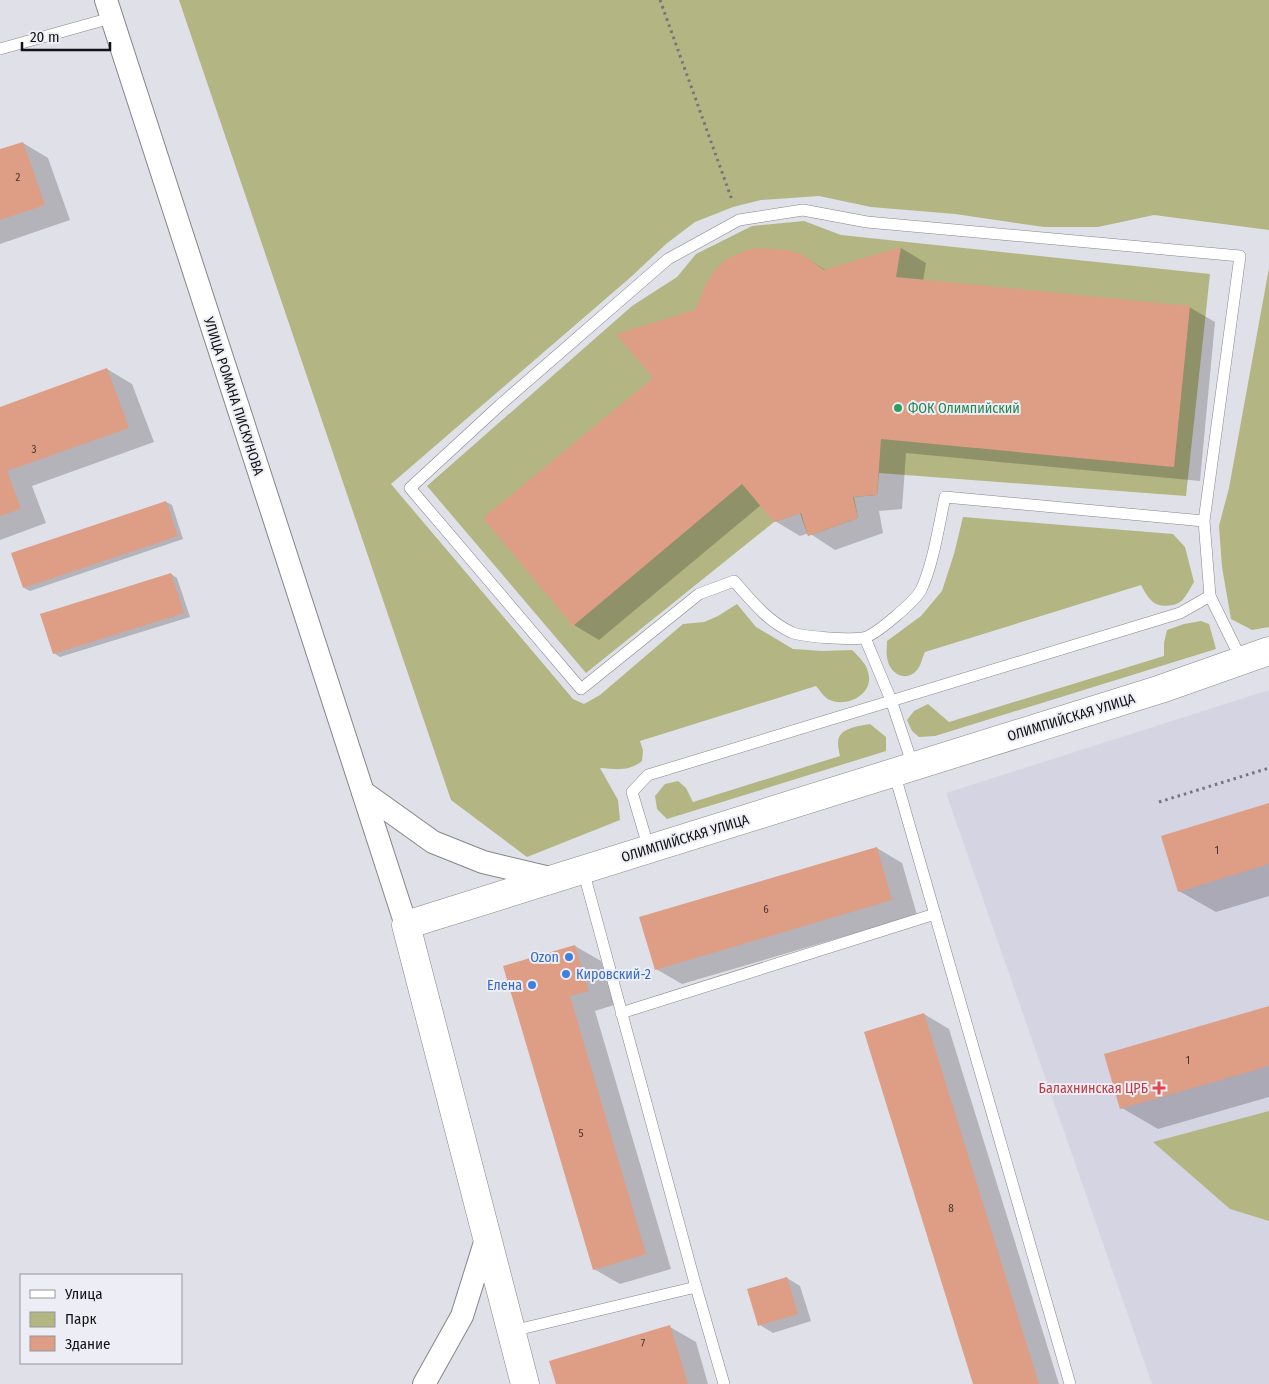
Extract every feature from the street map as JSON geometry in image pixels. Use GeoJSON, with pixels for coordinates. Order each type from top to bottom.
{"type":"FeatureCollection","features":[{"type":"Feature","properties":{"kind":"street","name":"УЛИЦА РОМАНА ПИСКУНОВА"},"geometry":{"type":"LineString","coordinates":[[108,9],[406,925]]}},
{"type":"Feature","properties":{"kind":"street","name":"ОЛИМПИЙСКАЯ УЛИЦА"},"geometry":{"type":"LineString","coordinates":[[406,925],[1162,689],[1269,651]]}},
{"type":"Feature","properties":{"kind":"street"},"geometry":{"type":"LineString","coordinates":[[363,792],[433,842],[483,862],[554,879]]}},
{"type":"Feature","properties":{"kind":"street"},"geometry":{"type":"LineString","coordinates":[[406,925],[526,1384]]}},
{"type":"Feature","properties":{"kind":"street"},"geometry":{"type":"LineString","coordinates":[[424,1384],[462,1316],[487,1236]]}},
{"type":"Feature","properties":{"kind":"lane"},"geometry":{"type":"LineString","coordinates":[[0,49],[108,9]]}},
{"type":"Feature","properties":{"kind":"lane"},"geometry":{"type":"LineString","coordinates":[[1204,521],[945,498],[932,556],[920,591],[898,615],[864,638],[836,639],[792,633],[765,615],[734,581],[699,594],[581,690],[410,488],[500,405],[668,259],[739,220],[803,210],[867,222],[1240,256],[1204,521],[1210,596],[1242,661]]}},
{"type":"Feature","properties":{"kind":"lane"},"geometry":{"type":"LineString","coordinates":[[648,849],[632,792],[648,776],[1180,613],[1210,596]]}},
{"type":"Feature","properties":{"kind":"lane"},"geometry":{"type":"LineString","coordinates":[[864,638],[891,700],[935,914],[1070,1384]]}},
{"type":"Feature","properties":{"kind":"lane"},"geometry":{"type":"LineString","coordinates":[[582,870],[724,1384]]}},
{"type":"Feature","properties":{"kind":"lane"},"geometry":{"type":"LineString","coordinates":[[621,1013],[935,914]]}},
{"type":"Feature","properties":{"kind":"lane"},"geometry":{"type":"LineString","coordinates":[[512,1331],[696,1288]]}},
{"type":"Feature","properties":{"kind":"path"},"geometry":{"type":"LineString","coordinates":[[660,0],[739,220]]}},
{"type":"Feature","properties":{"kind":"path"},"geometry":{"type":"LineString","coordinates":[[1159,802],[1269,768]]}},
{"type":"Feature","properties":{"kind":"shaded area","name":"Балахнинская ЦРБ"},"geometry":{"type":"Polygon","coordinates":[[[1269,690],[1269,1384],[1152,1384],[946,793],[1269,690]]]}},
{"type":"Feature","properties":{"kind":"green space"},"geometry":{"type":"Polygon","coordinates":[[[179,0],[1269,0],[1269,230],[1154,215],[1098,227],[1044,227],[955,214],[871,207],[819,196],[761,200],[733,207],[695,222],[666,244],[632,276],[391,484],[573,699],[584,704],[600,695],[683,624],[704,622],[737,604],[756,627],[793,649],[822,651],[852,650],[866,666],[869,680],[868,686],[858,697],[845,702],[837,702],[824,696],[816,686],[640,741],[643,750],[642,761],[632,767],[622,769],[600,768],[618,800],[620,820],[527,857],[451,800],[179,0]]]}},
{"type":"Feature","properties":{"kind":"green space","name":"ФОК Олимпийский"},"geometry":{"type":"Polygon","coordinates":[[[804,221],[841,235],[1210,274],[1186,496],[879,473],[877,495],[854,497],[858,518],[808,536],[800,513],[774,522],[586,673],[427,486],[632,306],[677,277],[696,254],[752,226],[804,221]]]}},
{"type":"Feature","properties":{"kind":"green space"},"geometry":{"type":"Polygon","coordinates":[[[1269,268],[1269,627],[1252,630],[1231,619],[1222,567],[1219,526],[1229,488],[1269,268]]]}},
{"type":"Feature","properties":{"kind":"green space"},"geometry":{"type":"Polygon","coordinates":[[[963,517],[1173,534],[1185,547],[1194,582],[1182,600],[1176,604],[1164,606],[1156,604],[1147,596],[1141,585],[925,652],[917,670],[907,676],[902,676],[890,667],[887,641],[921,616],[942,591],[963,517]]]}},
{"type":"Feature","properties":{"kind":"green space"},"geometry":{"type":"Polygon","coordinates":[[[1201,621],[1209,624],[1216,649],[935,736],[919,737],[912,731],[907,720],[914,711],[928,704],[949,722],[1164,656],[1167,630],[1201,621]]]}},
{"type":"Feature","properties":{"kind":"green space"},"geometry":{"type":"Polygon","coordinates":[[[870,724],[886,737],[886,751],[667,819],[657,809],[655,796],[665,784],[678,781],[686,788],[693,802],[840,756],[838,743],[841,734],[849,729],[870,724]]]}},
{"type":"Feature","properties":{"kind":"green space"},"geometry":{"type":"Polygon","coordinates":[[[1269,1111],[1269,1221],[1230,1209],[1153,1142],[1269,1111]]]}},
{"type":"Feature","properties":{"kind":"building"},"geometry":{"type":"Polygon","coordinates":[[[23,142],[45,205],[0,220],[0,149],[23,142]]]}},
{"type":"Feature","properties":{"kind":"building","name":"ФОК Олимпийский"},"geometry":{"type":"Polygon","coordinates":[[[901,247],[896,277],[1190,306],[1174,467],[881,439],[877,495],[853,497],[858,518],[808,536],[801,513],[774,522],[742,484],[573,626],[483,518],[653,378],[616,334],[695,310],[707,282],[717,267],[729,258],[744,251],[758,248],[787,250],[801,254],[824,270],[901,247]]]}},
{"type":"Feature","properties":{"kind":"building"},"geometry":{"type":"Polygon","coordinates":[[[107,368],[129,428],[7,471],[21,509],[0,516],[0,407],[107,368]]]}},
{"type":"Feature","properties":{"kind":"building"},"geometry":{"type":"Polygon","coordinates":[[[166,501],[178,536],[23,588],[11,553],[166,501]]]}},
{"type":"Feature","properties":{"kind":"building"},"geometry":{"type":"Polygon","coordinates":[[[171,573],[184,613],[53,654],[40,614],[171,573]]]}},
{"type":"Feature","properties":{"kind":"building"},"geometry":{"type":"Polygon","coordinates":[[[1269,803],[1269,864],[1178,892],[1161,836],[1269,803]]]}},
{"type":"Feature","properties":{"kind":"building"},"geometry":{"type":"Polygon","coordinates":[[[877,847],[892,900],[655,970],[639,917],[877,847]]]}},
{"type":"Feature","properties":{"kind":"building"},"geometry":{"type":"Polygon","coordinates":[[[575,945],[589,991],[570,996],[646,1254],[593,1270],[503,966],[575,945]]]}},
{"type":"Feature","properties":{"kind":"building"},"geometry":{"type":"Polygon","coordinates":[[[1269,1006],[1269,1066],[1120,1109],[1104,1054],[1269,1006]]]}},
{"type":"Feature","properties":{"kind":"building"},"geometry":{"type":"Polygon","coordinates":[[[924,1013],[1039,1384],[973,1384],[864,1032],[924,1013]]]}},
{"type":"Feature","properties":{"kind":"building"},"geometry":{"type":"Polygon","coordinates":[[[787,1277],[798,1314],[758,1326],[747,1289],[787,1277]]]}},
{"type":"Feature","properties":{"kind":"building"},"geometry":{"type":"Polygon","coordinates":[[[670,1325],[688,1384],[556,1384],[549,1361],[670,1325]]]}},
{"type":"Feature","properties":{"kind":"place","name":"ФОК Олимпийский"},"geometry":{"type":"Point","coordinates":[898,408]}},
{"type":"Feature","properties":{"kind":"place","name":"Ozon"},"geometry":{"type":"Point","coordinates":[569,957]}},
{"type":"Feature","properties":{"kind":"place","name":"Кировский-2"},"geometry":{"type":"Point","coordinates":[566,974]}},
{"type":"Feature","properties":{"kind":"place","name":"Елена"},"geometry":{"type":"Point","coordinates":[532,985]}},
{"type":"Feature","properties":{"kind":"place","name":"Балахнинская ЦРБ"},"geometry":{"type":"Point","coordinates":[1159,1088]}}]}
